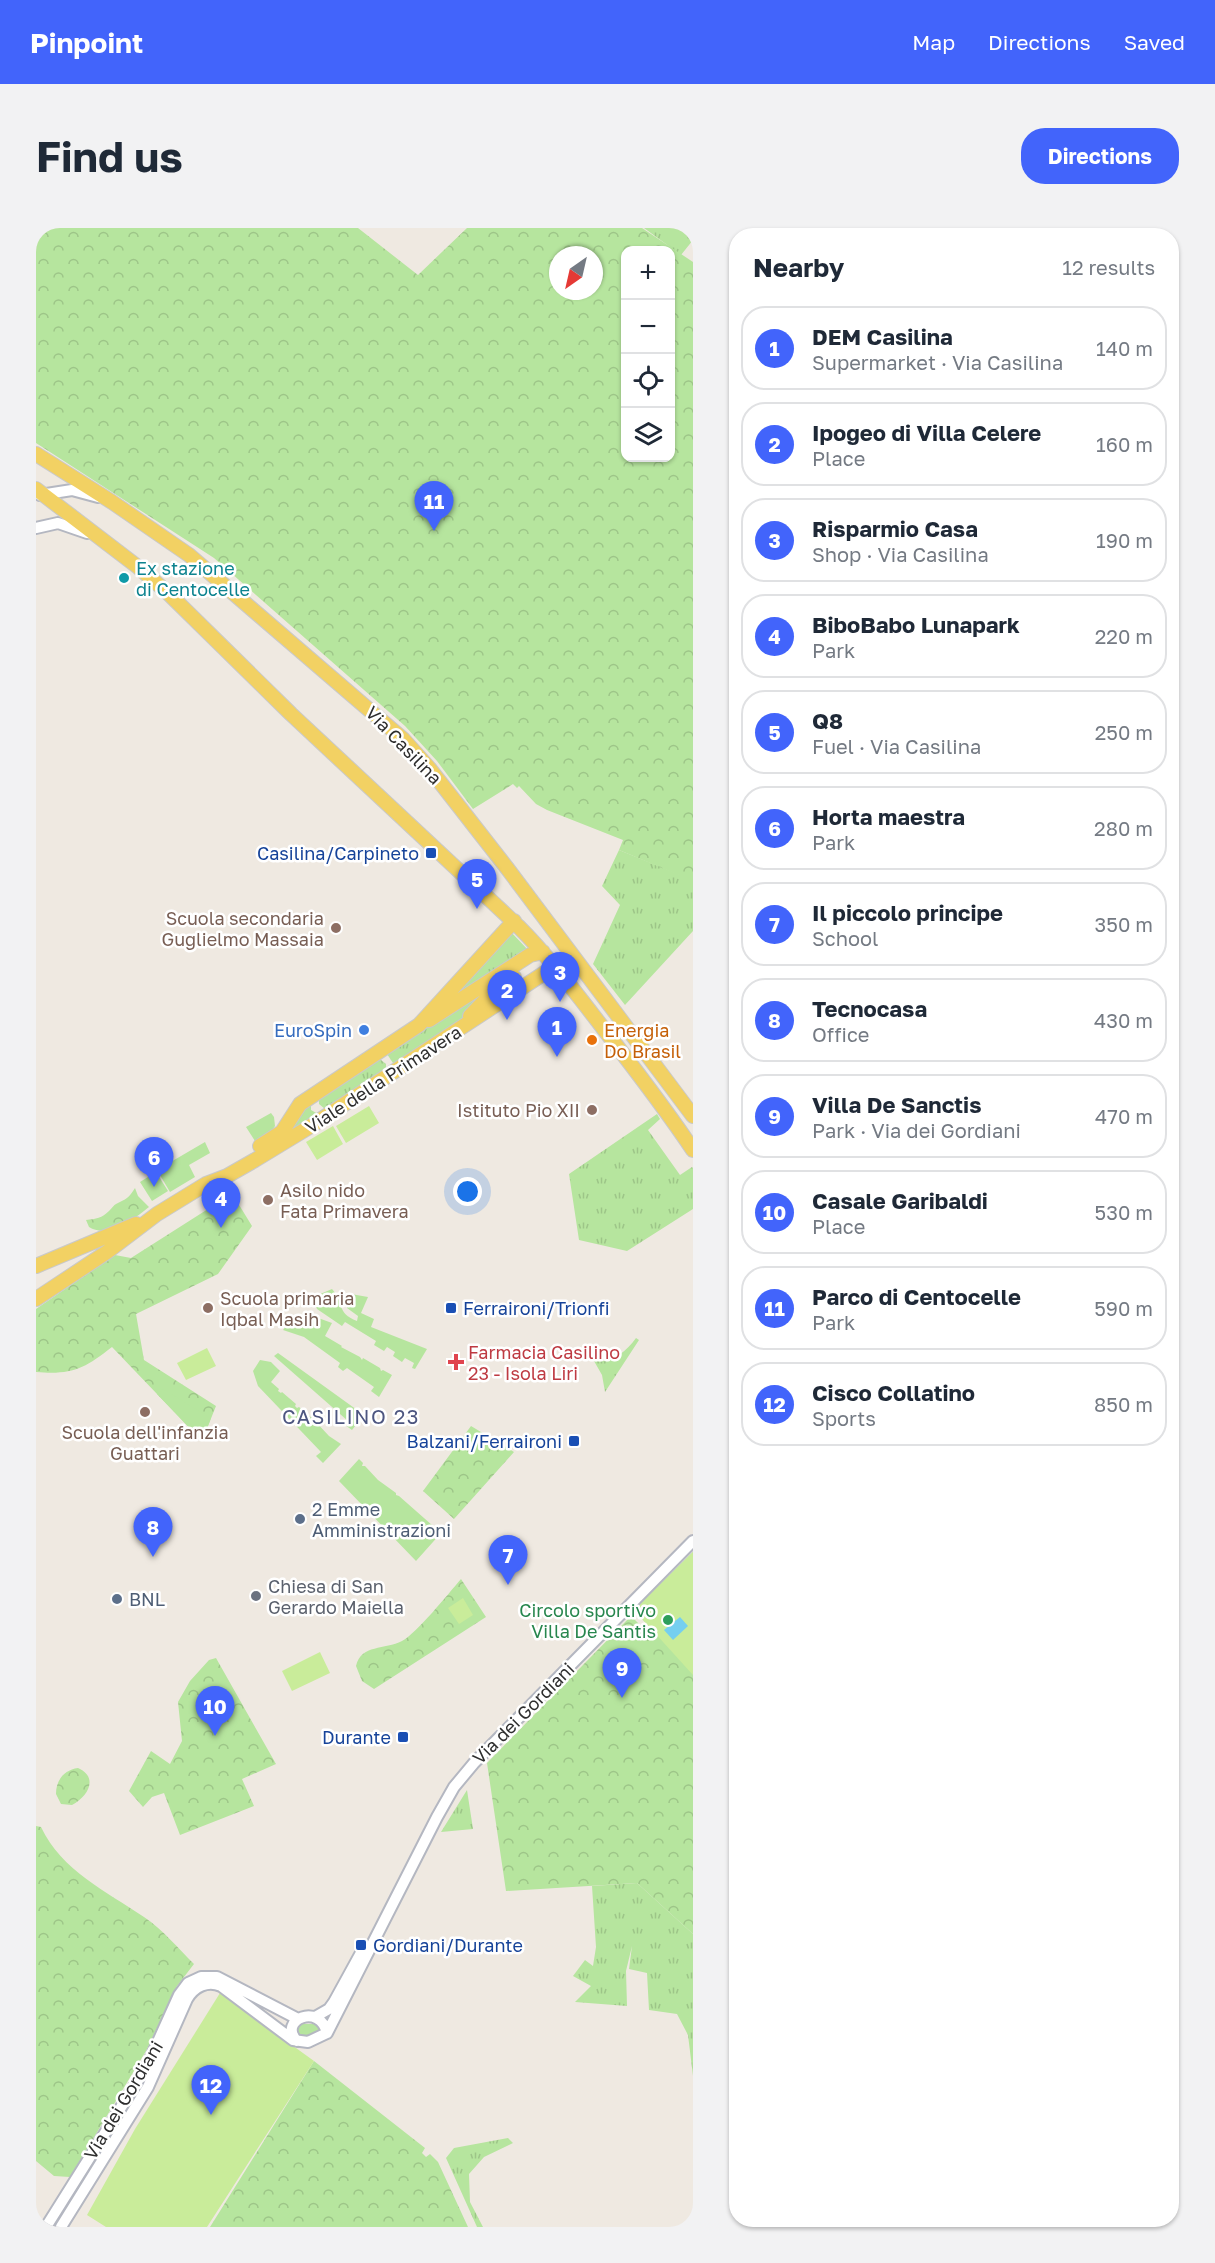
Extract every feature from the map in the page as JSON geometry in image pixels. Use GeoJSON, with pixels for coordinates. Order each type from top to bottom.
{"type":"FeatureCollection","features":[{"type":"Feature","properties":{"kind":"main road","name":"Via Casilina"},"geometry":{"type":"LineString","coordinates":[[36,454],[112,502],[195,559],[403,739],[433,772],[693,1116]]}},
{"type":"Feature","properties":{"kind":"main road"},"geometry":{"type":"LineString","coordinates":[[38,493],[112,547],[169,594],[291,714],[514,921],[555,966],[649,1088],[693,1150]]}},
{"type":"Feature","properties":{"kind":"main road","name":"Viale della Primavera"},"geometry":{"type":"LineString","coordinates":[[206,1184],[222,1169],[279,1135],[300,1104],[419,1025],[514,921]]}},
{"type":"Feature","properties":{"kind":"main road"},"geometry":{"type":"LineString","coordinates":[[454,1033],[493,992],[536,961],[559,939]]}},
{"type":"Feature","properties":{"kind":"main road"},"geometry":{"type":"LineString","coordinates":[[419,1025],[530,955],[543,952]]}},
{"type":"Feature","properties":{"kind":"main road","name":"Viale della Primavera"},"geometry":{"type":"LineString","coordinates":[[36,1299],[107,1252],[157,1214],[206,1184],[227,1176],[267,1154],[392,1075],[555,966]]}},
{"type":"Feature","properties":{"kind":"main road","name":"Viale della Primavera"},"geometry":{"type":"LineString","coordinates":[[36,1266],[157,1214]]}},
{"type":"Feature","properties":{"kind":"street"},"geometry":{"type":"LineString","coordinates":[[38,493],[72,490],[112,502]]}},
{"type":"Feature","properties":{"kind":"street"},"geometry":{"type":"LineString","coordinates":[[36,528],[54,523],[68,525],[112,547]]}},
{"type":"Feature","properties":{"kind":"street","name":"Via dei Gordiani"},"geometry":{"type":"LineString","coordinates":[[327,2033],[440,1811],[467,1771],[693,1541]]}},
{"type":"Feature","properties":{"kind":"street","name":"Via dei Gordiani"},"geometry":{"type":"LineString","coordinates":[[315,2016],[329,2009],[334,2002],[364,1947],[388,1911]]}},
{"type":"Feature","properties":{"kind":"street","name":"Via dei Gordiani"},"geometry":{"type":"LineString","coordinates":[[46,2227],[147,2066],[180,1992],[188,1983],[201,1977],[217,1977],[252,1993],[297,2019]]}},
{"type":"Feature","properties":{"kind":"street","name":"Via dei Gordiani"},"geometry":{"type":"LineString","coordinates":[[61,2227],[148,2086],[193,1991],[209,1984],[221,1986],[289,2038],[298,2041]]}},
{"type":"Feature","properties":{"kind":"street"},"geometry":{"type":"LineString","coordinates":[[315,2016],[324,2022],[327,2033],[313,2041],[298,2041],[292,2030],[293,2023],[297,2019],[315,2016]]}},
{"type":"Feature","properties":{"kind":"green space"},"geometry":{"type":"Polygon","coordinates":[[[36,228],[358,228],[418,275],[467,228],[642,228],[669,246],[621,246],[621,462],[675,462],[675,250],[693,262],[693,881],[619,850],[623,840],[547,810],[536,804],[519,786],[517,788],[513,784],[473,809],[437,761],[405,726],[214,558],[36,443],[36,228]]]}},
{"type":"Feature","properties":{"kind":"green space"},"geometry":{"type":"Polygon","coordinates":[[[644,228],[683,228],[693,235],[693,240],[681,255],[675,251],[675,246],[669,246],[644,228]]]}},
{"type":"Feature","properties":{"kind":"green space"},"geometry":{"type":"Polygon","coordinates":[[[619,850],[693,880],[693,931],[625,1005],[593,964],[620,905],[602,886],[619,850]]]}},
{"type":"Feature","properties":{"kind":"green space"},"geometry":{"type":"Polygon","coordinates":[[[511,932],[529,951],[446,1006],[511,932]]]}},
{"type":"Feature","properties":{"kind":"green space"},"geometry":{"type":"Polygon","coordinates":[[[524,962],[455,1027],[395,1066],[387,1054],[524,962]]]}},
{"type":"Feature","properties":{"kind":"green space"},"geometry":{"type":"Polygon","coordinates":[[[381,1060],[386,1064],[386,1071],[325,1109],[319,1104],[319,1097],[381,1060]]]}},
{"type":"Feature","properties":{"kind":"green space"},"geometry":{"type":"Polygon","coordinates":[[[311,1101],[311,1110],[318,1114],[289,1132],[296,1117],[311,1101]]]}},
{"type":"Feature","properties":{"kind":"green space"},"geometry":{"type":"Polygon","coordinates":[[[369,1106],[379,1123],[346,1143],[336,1126],[369,1106]]]}},
{"type":"Feature","properties":{"kind":"green space"},"geometry":{"type":"Polygon","coordinates":[[[271,1113],[275,1126],[270,1133],[255,1141],[246,1127],[271,1113]]]}},
{"type":"Feature","properties":{"kind":"green space"},"geometry":{"type":"Polygon","coordinates":[[[657,1114],[660,1119],[648,1130],[680,1175],[693,1168],[693,1209],[627,1251],[579,1240],[569,1174],[657,1114]]]}},
{"type":"Feature","properties":{"kind":"green space"},"geometry":{"type":"Polygon","coordinates":[[[333,1126],[343,1144],[317,1160],[306,1142],[333,1126]]]}},
{"type":"Feature","properties":{"kind":"green space"},"geometry":{"type":"Polygon","coordinates":[[[205,1142],[210,1153],[189,1165],[195,1177],[170,1192],[157,1170],[205,1142]]]}},
{"type":"Feature","properties":{"kind":"green space"},"geometry":{"type":"Polygon","coordinates":[[[156,1172],[168,1191],[152,1201],[140,1182],[156,1172]]]}},
{"type":"Feature","properties":{"kind":"green space"},"geometry":{"type":"Polygon","coordinates":[[[135,1188],[138,1196],[149,1207],[128,1222],[112,1229],[104,1231],[89,1227],[86,1220],[104,1215],[115,1204],[129,1196],[135,1188]]]}},
{"type":"Feature","properties":{"kind":"green space"},"geometry":{"type":"Polygon","coordinates":[[[233,1195],[252,1226],[218,1274],[136,1314],[144,1360],[216,1406],[202,1441],[112,1347],[77,1369],[36,1372],[36,1309],[115,1255],[131,1258],[233,1195]]]}},
{"type":"Feature","properties":{"kind":"green space"},"geometry":{"type":"Polygon","coordinates":[[[332,1289],[343,1311],[350,1318],[357,1321],[358,1316],[347,1308],[347,1301],[351,1294],[368,1297],[361,1313],[374,1319],[371,1327],[427,1349],[415,1369],[412,1368],[414,1363],[405,1358],[402,1362],[393,1356],[395,1352],[387,1347],[384,1351],[374,1345],[376,1341],[345,1322],[342,1326],[317,1309],[314,1302],[318,1295],[332,1289]]]}},
{"type":"Feature","properties":{"kind":"green space"},"geometry":{"type":"Polygon","coordinates":[[[310,1315],[332,1323],[325,1336],[362,1360],[363,1358],[380,1368],[381,1371],[392,1375],[379,1397],[371,1391],[374,1387],[347,1368],[343,1371],[338,1367],[340,1363],[304,1337],[283,1330],[295,1316],[309,1323],[310,1315]]]}},
{"type":"Feature","properties":{"kind":"green space"},"geometry":{"type":"Polygon","coordinates":[[[636,1338],[639,1340],[605,1392],[602,1375],[594,1361],[618,1356],[636,1338]]]}},
{"type":"Feature","properties":{"kind":"green space"},"geometry":{"type":"Polygon","coordinates":[[[207,1348],[216,1366],[186,1380],[177,1363],[207,1348]]]}},
{"type":"Feature","properties":{"kind":"green space"},"geometry":{"type":"Polygon","coordinates":[[[278,1353],[364,1415],[352,1430],[345,1425],[348,1421],[274,1356],[278,1353]]]}},
{"type":"Feature","properties":{"kind":"green space"},"geometry":{"type":"Polygon","coordinates":[[[260,1360],[271,1362],[280,1371],[271,1382],[279,1389],[278,1391],[282,1392],[296,1404],[297,1408],[299,1407],[313,1419],[314,1423],[315,1421],[329,1436],[341,1444],[323,1463],[316,1456],[321,1452],[258,1386],[253,1371],[260,1360]]]}},
{"type":"Feature","properties":{"kind":"green space"},"geometry":{"type":"Polygon","coordinates":[[[163,1389],[211,1418],[202,1441],[157,1394],[163,1389]]]}},
{"type":"Feature","properties":{"kind":"green space"},"geometry":{"type":"Polygon","coordinates":[[[471,1426],[514,1452],[454,1519],[423,1491],[471,1426]]]}},
{"type":"Feature","properties":{"kind":"green space"},"geometry":{"type":"Polygon","coordinates":[[[359,1459],[363,1463],[362,1466],[365,1466],[378,1480],[441,1533],[416,1561],[339,1481],[359,1459]]]}},
{"type":"Feature","properties":{"kind":"green space"},"geometry":{"type":"Polygon","coordinates":[[[510,1536],[525,1559],[512,1567],[497,1544],[510,1536]]]}},
{"type":"Feature","properties":{"kind":"green space"},"geometry":{"type":"Polygon","coordinates":[[[693,1552],[693,1934],[637,1883],[506,1891],[487,1763],[631,1616],[649,1634],[653,1631],[634,1610],[693,1552]]]}},
{"type":"Feature","properties":{"kind":"green space","name":"Circolo sportivo Villa De Santis"},"geometry":{"type":"Polygon","coordinates":[[[693,1552],[693,1675],[634,1610],[693,1552]]]}},
{"type":"Feature","properties":{"kind":"green space"},"geometry":{"type":"Polygon","coordinates":[[[461,1579],[486,1617],[374,1689],[362,1681],[356,1666],[363,1654],[395,1644],[408,1637],[461,1579]]]}},
{"type":"Feature","properties":{"kind":"green space"},"geometry":{"type":"Polygon","coordinates":[[[463,1598],[473,1615],[459,1624],[448,1608],[463,1598]]]}},
{"type":"Feature","properties":{"kind":"green space"},"geometry":{"type":"Polygon","coordinates":[[[320,1652],[330,1673],[292,1691],[282,1671],[320,1652]]]}},
{"type":"Feature","properties":{"kind":"green space"},"geometry":{"type":"Polygon","coordinates":[[[216,1658],[276,1764],[242,1779],[254,1806],[180,1835],[164,1793],[152,1797],[143,1807],[129,1791],[151,1751],[170,1764],[182,1741],[178,1702],[190,1681],[209,1660],[216,1658]]]}},
{"type":"Feature","properties":{"kind":"green space"},"geometry":{"type":"Polygon","coordinates":[[[78,1768],[88,1776],[89,1787],[83,1797],[72,1805],[61,1804],[56,1794],[59,1780],[65,1773],[78,1768]]]}},
{"type":"Feature","properties":{"kind":"green space"},"geometry":{"type":"Polygon","coordinates":[[[467,1790],[473,1829],[441,1832],[467,1790]]]}},
{"type":"Feature","properties":{"kind":"green space"},"geometry":{"type":"Polygon","coordinates":[[[36,1826],[41,1827],[50,1842],[73,1868],[100,1889],[151,1922],[194,1964],[177,1986],[146,2051],[70,2177],[54,2176],[36,2161],[36,1826]]]}},
{"type":"Feature","properties":{"kind":"green space"},"geometry":{"type":"Polygon","coordinates":[[[637,1883],[693,1934],[693,2076],[688,2035],[677,2014],[649,2010],[647,1973],[629,1969],[632,1946],[626,1971],[627,2006],[575,2002],[591,1986],[573,1976],[585,1960],[593,1966],[596,1947],[592,1886],[637,1883]]]}},
{"type":"Feature","properties":{"kind":"green space"},"geometry":{"type":"Polygon","coordinates":[[[220,1993],[314,2061],[207,2227],[106,2227],[87,2215],[135,2129],[220,1993]]]}},
{"type":"Feature","properties":{"kind":"green space"},"geometry":{"type":"Polygon","coordinates":[[[300,2024],[316,2024],[320,2028],[314,2034],[300,2035],[297,2027],[300,2024]]]}},
{"type":"Feature","properties":{"kind":"green space"},"geometry":{"type":"Polygon","coordinates":[[[314,2061],[425,2148],[422,2153],[426,2157],[430,2154],[438,2162],[468,2227],[210,2227],[314,2061]]]}},
{"type":"Feature","properties":{"kind":"green space"},"geometry":{"type":"Polygon","coordinates":[[[508,2138],[513,2143],[484,2157],[469,2174],[470,2202],[483,2227],[477,2227],[446,2158],[454,2148],[508,2138]]]}},
{"type":"Feature","properties":{"kind":"water"},"geometry":{"type":"Polygon","coordinates":[[[680,1617],[688,1626],[673,1640],[664,1630],[680,1617]]]}},
{"type":"Feature","properties":{"kind":"place","name":"Parco di Centocelle"},"geometry":{"type":"Point","coordinates":[434,531]}},
{"type":"Feature","properties":{"kind":"place","name":"Ex stazione di Centocelle"},"geometry":{"type":"Point","coordinates":[124,578]}},
{"type":"Feature","properties":{"kind":"place","name":"Casilina/Carpineto"},"geometry":{"type":"Point","coordinates":[431,853]}},
{"type":"Feature","properties":{"kind":"place","name":"Q8"},"geometry":{"type":"Point","coordinates":[477,909]}},
{"type":"Feature","properties":{"kind":"place","name":"Scuola secondaria Guglielmo Massaia"},"geometry":{"type":"Point","coordinates":[336,928]}},
{"type":"Feature","properties":{"kind":"place","name":"Risparmio Casa"},"geometry":{"type":"Point","coordinates":[560,1002]}},
{"type":"Feature","properties":{"kind":"place","name":"Ipogeo di Villa Celere"},"geometry":{"type":"Point","coordinates":[507,1020]}},
{"type":"Feature","properties":{"kind":"place","name":"EuroSpin"},"geometry":{"type":"Point","coordinates":[364,1030]}},
{"type":"Feature","properties":{"kind":"place","name":"Energia Do Brasil"},"geometry":{"type":"Point","coordinates":[592,1040]}},
{"type":"Feature","properties":{"kind":"place","name":"DEM Casilina"},"geometry":{"type":"Point","coordinates":[557,1057]}},
{"type":"Feature","properties":{"kind":"place","name":"Istituto Pio XII"},"geometry":{"type":"Point","coordinates":[592,1110]}},
{"type":"Feature","properties":{"kind":"place","name":"Horta maestra"},"geometry":{"type":"Point","coordinates":[154,1187]}},
{"type":"Feature","properties":{"kind":"place","name":"Asilo nido Fata Primavera"},"geometry":{"type":"Point","coordinates":[268,1200]}},
{"type":"Feature","properties":{"kind":"place","name":"BiboBabo Lunapark"},"geometry":{"type":"Point","coordinates":[221,1228]}},
{"type":"Feature","properties":{"kind":"place","name":"Scuola primaria Iqbal Masih"},"geometry":{"type":"Point","coordinates":[208,1308]}},
{"type":"Feature","properties":{"kind":"place","name":"Ferraironi/Trionfi"},"geometry":{"type":"Point","coordinates":[451,1308]}},
{"type":"Feature","properties":{"kind":"place","name":"Farmacia Casilino 23 - Isola Liri"},"geometry":{"type":"Point","coordinates":[456,1362]}},
{"type":"Feature","properties":{"kind":"place","name":"Scuola dell'infanzia Guattari"},"geometry":{"type":"Point","coordinates":[145,1412]}},
{"type":"Feature","properties":{"kind":"place","name":"Balzani/Ferraironi"},"geometry":{"type":"Point","coordinates":[574,1441]}},
{"type":"Feature","properties":{"kind":"place","name":"2 Emme Amministrazioni"},"geometry":{"type":"Point","coordinates":[300,1519]}},
{"type":"Feature","properties":{"kind":"place","name":"Tecnocasa"},"geometry":{"type":"Point","coordinates":[153,1557]}},
{"type":"Feature","properties":{"kind":"place","name":"Il piccolo principe"},"geometry":{"type":"Point","coordinates":[508,1585]}},
{"type":"Feature","properties":{"kind":"place","name":"Chiesa di San Gerardo Maiella"},"geometry":{"type":"Point","coordinates":[256,1596]}},
{"type":"Feature","properties":{"kind":"place","name":"BNL"},"geometry":{"type":"Point","coordinates":[117,1599]}},
{"type":"Feature","properties":{"kind":"place","name":"Circolo sportivo Villa De Santis"},"geometry":{"type":"Point","coordinates":[668,1620]}},
{"type":"Feature","properties":{"kind":"place","name":"Villa De Sanctis"},"geometry":{"type":"Point","coordinates":[622,1698]}},
{"type":"Feature","properties":{"kind":"place","name":"Casale Garibaldi"},"geometry":{"type":"Point","coordinates":[215,1736]}},
{"type":"Feature","properties":{"kind":"place","name":"Durante"},"geometry":{"type":"Point","coordinates":[403,1737]}},
{"type":"Feature","properties":{"kind":"place","name":"Gordiani/Durante"},"geometry":{"type":"Point","coordinates":[361,1945]}},
{"type":"Feature","properties":{"kind":"place","name":"Cisco Collatino"},"geometry":{"type":"Point","coordinates":[211,2115]}},
{"type":"Feature","properties":{"kind":"district","name":"CASILINO 23"},"geometry":{"type":"Point","coordinates":[351,1416]}}]}
